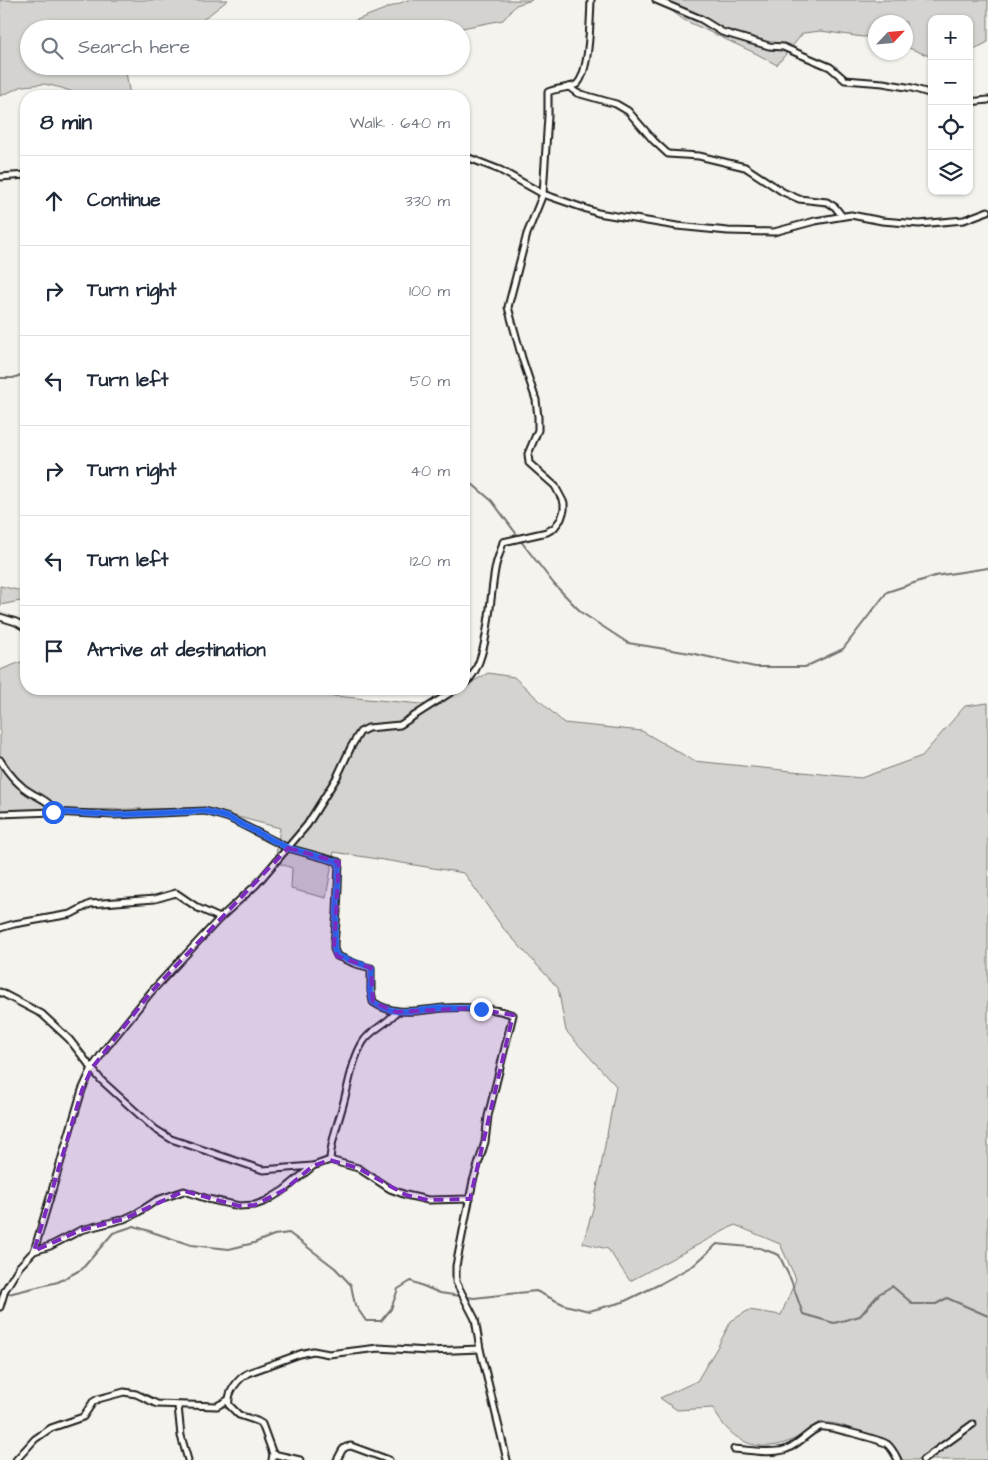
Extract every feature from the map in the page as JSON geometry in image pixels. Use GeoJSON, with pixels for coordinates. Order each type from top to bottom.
{"type":"FeatureCollection","features":[{"type":"Feature","properties":{"kind":"street"},"geometry":{"type":"LineString","coordinates":[[470,677],[475,672],[483,651],[496,565],[503,542],[547,532],[554,528],[561,520],[564,503],[555,486],[529,463],[528,454],[538,430],[536,400],[508,307],[527,234],[543,194],[548,125],[548,92],[553,89],[574,86],[578,83],[588,55],[590,0]]}},
{"type":"Feature","properties":{"kind":"street"},"geometry":{"type":"LineString","coordinates":[[656,0],[701,19],[722,32],[769,46],[783,47],[830,67],[845,80],[883,83],[928,93]]}},
{"type":"Feature","properties":{"kind":"street"},"geometry":{"type":"LineString","coordinates":[[569,87],[577,93],[616,104],[628,111],[668,154],[699,156],[745,167],[783,192],[799,199],[827,202],[835,207],[842,216]]}},
{"type":"Feature","properties":{"kind":"street"},"geometry":{"type":"LineString","coordinates":[[973,102],[988,100]]}},
{"type":"Feature","properties":{"kind":"street"},"geometry":{"type":"LineString","coordinates":[[470,158],[500,170],[543,194],[598,213],[677,226],[728,231],[774,232],[851,215],[882,221],[918,224],[964,220],[988,211]]}},
{"type":"Feature","properties":{"kind":"street"},"geometry":{"type":"LineString","coordinates":[[0,177],[20,175]]}},
{"type":"Feature","properties":{"kind":"street"},"geometry":{"type":"LineString","coordinates":[[0,617],[20,624]]}},
{"type":"Feature","properties":{"kind":"street"},"geometry":{"type":"LineString","coordinates":[[1,1306],[5,1290],[19,1267],[34,1250],[82,1090],[92,1068],[105,1050],[151,992],[220,918],[256,885],[308,825],[338,777],[360,732],[368,728],[400,725],[447,695]]}},
{"type":"Feature","properties":{"kind":"street"},"geometry":{"type":"LineString","coordinates":[[0,760],[19,783],[33,794],[46,800],[58,812]]}},
{"type":"Feature","properties":{"kind":"street"},"geometry":{"type":"LineString","coordinates":[[0,814],[58,812],[113,815],[205,811],[229,818],[288,848],[339,862],[334,949],[337,956],[372,968],[370,991],[373,1002],[380,1007],[396,1012],[472,1008],[494,1010],[513,1015],[488,1116],[485,1142],[473,1181],[456,1266],[456,1282],[475,1320],[480,1349],[507,1460]]}},
{"type":"Feature","properties":{"kind":"street"},"geometry":{"type":"LineString","coordinates":[[0,928],[71,914],[90,904],[155,898],[176,893],[198,908],[220,918]]}},
{"type":"Feature","properties":{"kind":"street"},"geometry":{"type":"LineString","coordinates":[[0,992],[42,1014],[70,1039],[101,1080],[131,1108],[170,1139],[263,1170],[313,1166],[330,1160],[358,1168],[390,1189],[406,1195],[428,1200],[444,1201],[470,1199]]}},
{"type":"Feature","properties":{"kind":"street"},"geometry":{"type":"LineString","coordinates":[[330,1160],[335,1128],[356,1057],[363,1042],[371,1033],[392,1019],[396,1012]]}},
{"type":"Feature","properties":{"kind":"street"},"geometry":{"type":"LineString","coordinates":[[34,1250],[50,1246],[80,1230],[124,1219],[157,1200],[184,1191],[239,1206],[255,1205],[266,1201],[284,1190],[313,1166]]}},
{"type":"Feature","properties":{"kind":"street"},"geometry":{"type":"LineString","coordinates":[[16,1460],[35,1439],[51,1428],[83,1417],[93,1402],[98,1399],[124,1392],[136,1394],[157,1404],[217,1406],[228,1400],[240,1377],[300,1354],[313,1351],[329,1354],[378,1348],[429,1351],[480,1349]]}},
{"type":"Feature","properties":{"kind":"street"},"geometry":{"type":"LineString","coordinates":[[228,1400],[228,1405],[240,1415],[262,1424],[272,1457],[300,1460]]}},
{"type":"Feature","properties":{"kind":"street"},"geometry":{"type":"LineString","coordinates":[[178,1406],[181,1436],[188,1460]]}},
{"type":"Feature","properties":{"kind":"street"},"geometry":{"type":"LineString","coordinates":[[923,1460],[974,1424]]}},
{"type":"Feature","properties":{"kind":"street"},"geometry":{"type":"LineString","coordinates":[[734,1448],[765,1451],[785,1450],[821,1426],[832,1427],[880,1440],[887,1445],[898,1460]]}},
{"type":"Feature","properties":{"kind":"street"},"geometry":{"type":"LineString","coordinates":[[337,1460],[341,1449],[346,1446],[351,1446],[389,1460]]}},
{"type":"Feature","properties":{"kind":"highlighted area"},"geometry":{"type":"Polygon","coordinates":[[[288,848],[339,862],[334,949],[337,956],[371,968],[373,1002],[396,1012],[471,1008],[513,1015],[470,1199],[428,1200],[406,1195],[358,1168],[330,1160],[313,1166],[284,1190],[255,1205],[239,1206],[184,1191],[124,1219],[81,1230],[34,1251],[82,1090],[92,1068],[151,992],[288,848]]]}},
{"type":"Feature","properties":{"kind":"shaded area"},"geometry":{"type":"Polygon","coordinates":[[[0,0],[228,0],[202,20],[20,20],[20,75],[126,75],[129,90],[67,90],[44,84],[23,86],[0,96],[0,0]]]}},
{"type":"Feature","properties":{"kind":"shaded area"},"geometry":{"type":"Polygon","coordinates":[[[408,0],[532,0],[516,5],[503,20],[470,26],[470,20],[357,20],[408,0]]]}},
{"type":"Feature","properties":{"kind":"shaded area"},"geometry":{"type":"Polygon","coordinates":[[[657,0],[988,0],[988,42],[973,50],[973,15],[928,15],[928,55],[913,50],[913,15],[868,15],[868,37],[821,31],[803,33],[777,65],[684,20],[657,0]]]}},
{"type":"Feature","properties":{"kind":"shaded area"},"geometry":{"type":"Polygon","coordinates":[[[0,586],[20,591],[20,601],[0,605],[0,586]]]}},
{"type":"Feature","properties":{"kind":"shaded area"},"geometry":{"type":"Polygon","coordinates":[[[20,662],[20,695],[323,695],[433,705],[450,695],[470,695],[470,683],[488,673],[514,677],[564,723],[642,731],[694,761],[861,778],[922,756],[965,706],[988,703],[988,1460],[902,1460],[895,1450],[883,1440],[830,1423],[819,1425],[788,1442],[763,1446],[751,1444],[740,1439],[730,1431],[713,1408],[677,1410],[660,1398],[697,1381],[731,1321],[749,1310],[781,1315],[796,1279],[780,1244],[735,1225],[630,1281],[608,1249],[583,1243],[593,1209],[616,1086],[566,1031],[558,988],[503,928],[464,873],[334,852],[326,898],[291,889],[292,868],[275,862],[280,828],[204,808],[0,811],[0,670],[20,662]]]}},
{"type":"Feature","properties":{"kind":"waterway"},"geometry":{"type":"LineString","coordinates":[[0,378],[13,378],[20,375]]}},
{"type":"Feature","properties":{"kind":"waterway"},"geometry":{"type":"LineString","coordinates":[[470,482],[492,501],[518,536]]}},
{"type":"Feature","properties":{"kind":"waterway"},"geometry":{"type":"LineString","coordinates":[[520,540],[554,584],[582,613],[628,643],[690,653],[755,667],[805,667],[843,649],[887,592],[935,576],[988,568]]}},
{"type":"Feature","properties":{"kind":"waterway"},"geometry":{"type":"LineString","coordinates":[[0,1296],[58,1282],[82,1269],[113,1233],[134,1226],[191,1245],[229,1249],[254,1243],[274,1235],[289,1233],[335,1268],[351,1285],[355,1305],[366,1321],[381,1321],[391,1309],[398,1289],[411,1281],[440,1293],[474,1298],[536,1291],[565,1305],[589,1311],[623,1302],[660,1284],[694,1265],[717,1244],[760,1248],[779,1255],[791,1280],[803,1314],[834,1323],[860,1316],[879,1294],[892,1286],[913,1304],[936,1304],[947,1298],[988,1316]]}},
{"type":"Feature","properties":{"kind":"route"},"geometry":{"type":"LineString","coordinates":[[53,812],[113,815],[205,811],[229,818],[288,848],[339,862],[334,949],[337,956],[372,968],[370,991],[373,1002],[380,1007],[396,1012],[444,1008],[481,1009]]}}]}
